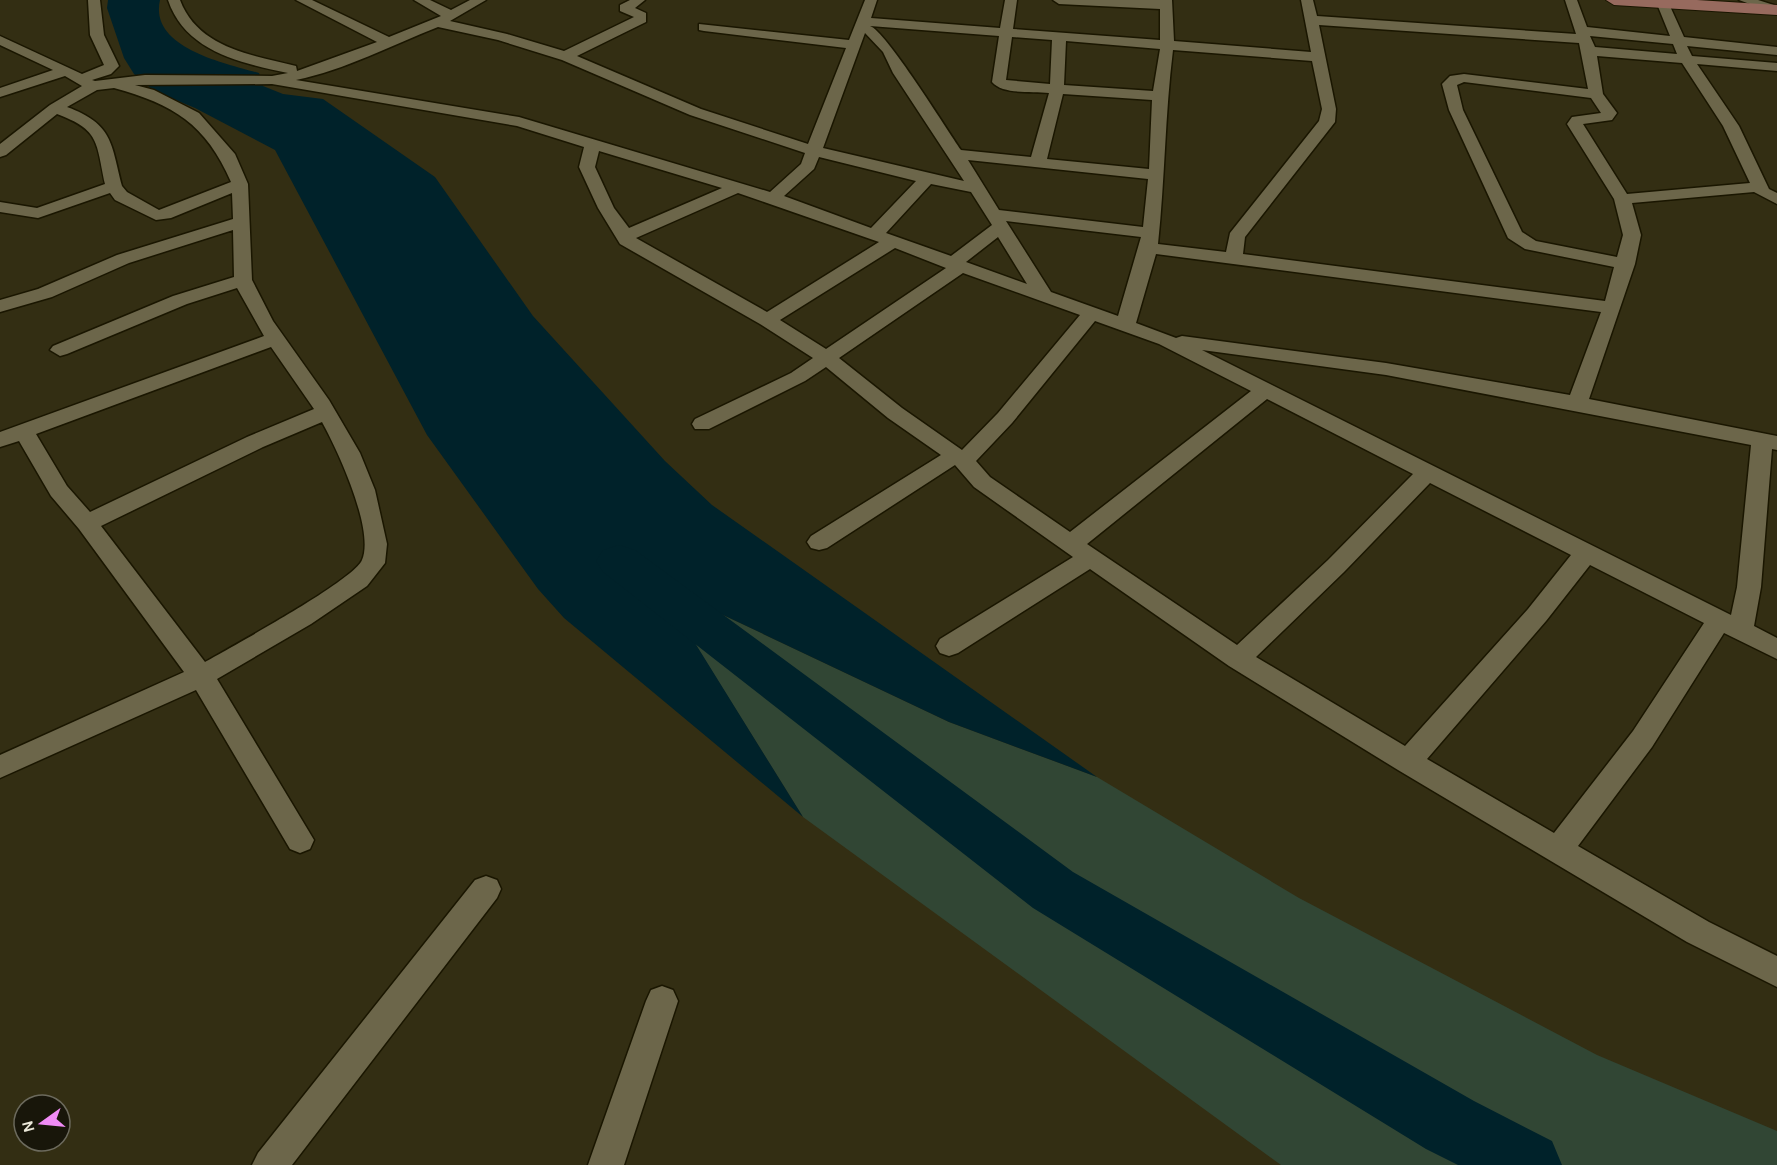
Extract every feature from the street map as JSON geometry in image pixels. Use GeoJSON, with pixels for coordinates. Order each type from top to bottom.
{"type":"FeatureCollection","features":[{"type":"Feature","properties":{"kind":"main road"},"geometry":{"type":"LineString","coordinates":[[1614,0],[1777,10]]}},
{"type":"Feature","properties":{"kind":"street"},"geometry":{"type":"LineString","coordinates":[[0,152],[55,108],[95,83],[112,66],[97,34],[94,0]]}},
{"type":"Feature","properties":{"kind":"street"},"geometry":{"type":"LineString","coordinates":[[174,0],[176,11],[185,26],[207,42],[250,61],[308,73]]}},
{"type":"Feature","properties":{"kind":"street"},"geometry":{"type":"LineString","coordinates":[[302,0],[390,43]]}},
{"type":"Feature","properties":{"kind":"street"},"geometry":{"type":"LineString","coordinates":[[420,0],[450,15]]}},
{"type":"Feature","properties":{"kind":"street"},"geometry":{"type":"LineString","coordinates":[[272,80],[308,73],[390,43],[437,23],[480,0]]}},
{"type":"Feature","properties":{"kind":"street"},"geometry":{"type":"LineString","coordinates":[[566,56],[641,19],[625,8],[639,0]]}},
{"type":"Feature","properties":{"kind":"street"},"geometry":{"type":"LineString","coordinates":[[773,198],[808,166],[871,0]]}},
{"type":"Feature","properties":{"kind":"street"},"geometry":{"type":"LineString","coordinates":[[1011,0],[1008,33],[999,81],[1001,84],[1160,96]]}},
{"type":"Feature","properties":{"kind":"street"},"geometry":{"type":"LineString","coordinates":[[1061,0],[1082,11],[1166,3],[1167,46],[1160,96],[1156,175],[1149,241],[1125,326]]}},
{"type":"Feature","properties":{"kind":"street"},"geometry":{"type":"LineString","coordinates":[[1234,259],[1236,237],[1327,122],[1329,109],[1307,0]]}},
{"type":"Feature","properties":{"kind":"street"},"geometry":{"type":"LineString","coordinates":[[1570,0],[1585,40],[1596,94],[1609,113],[1607,117],[1577,120],[1575,124],[1622,199],[1632,235],[1626,264],[1612,308],[1577,403]]}},
{"type":"Feature","properties":{"kind":"street"},"geometry":{"type":"LineString","coordinates":[[1745,0],[1777,10]]}},
{"type":"Feature","properties":{"kind":"street"},"geometry":{"type":"LineString","coordinates":[[1663,4],[1686,59],[1731,126],[1777,214]]}},
{"type":"Feature","properties":{"kind":"street"},"geometry":{"type":"LineString","coordinates":[[1082,11],[1082,39]]}},
{"type":"Feature","properties":{"kind":"street"},"geometry":{"type":"LineString","coordinates":[[1310,20],[1585,40],[1678,39],[1777,51]]}},
{"type":"Feature","properties":{"kind":"street"},"geometry":{"type":"LineString","coordinates":[[437,23],[477,30],[566,56],[705,116],[814,151],[926,179],[977,188]]}},
{"type":"Feature","properties":{"kind":"street"},"geometry":{"type":"LineString","coordinates":[[862,24],[1318,57]]}},
{"type":"Feature","properties":{"kind":"street"},"geometry":{"type":"LineString","coordinates":[[862,24],[889,51],[925,112],[956,154],[1044,296]]}},
{"type":"Feature","properties":{"kind":"street"},"geometry":{"type":"LineString","coordinates":[[704,27],[854,45]]}},
{"type":"Feature","properties":{"kind":"street"},"geometry":{"type":"LineString","coordinates":[[1038,162],[1057,89],[1059,38]]}},
{"type":"Feature","properties":{"kind":"street"},"geometry":{"type":"LineString","coordinates":[[0,40],[95,83],[149,93],[194,116],[227,154],[240,184],[243,221],[243,280],[274,339],[326,412],[354,463],[371,516],[377,553],[371,566],[361,577],[322,604],[201,676],[0,767]]}},
{"type":"Feature","properties":{"kind":"street"},"geometry":{"type":"LineString","coordinates":[[1585,40],[1686,59],[1777,67]]}},
{"type":"Feature","properties":{"kind":"street"},"geometry":{"type":"LineString","coordinates":[[0,93],[66,71]]}},
{"type":"Feature","properties":{"kind":"street"},"geometry":{"type":"LineString","coordinates":[[95,83],[184,78],[272,80],[490,116],[773,198],[1166,340],[1777,649]]}},
{"type":"Feature","properties":{"kind":"street"},"geometry":{"type":"LineString","coordinates":[[1596,94],[1464,78],[1455,79],[1449,84],[1456,110],[1520,240],[1532,245],[1626,264]]}},
{"type":"Feature","properties":{"kind":"street"},"geometry":{"type":"LineString","coordinates":[[55,108],[85,119],[103,140],[114,186],[121,195],[159,216],[240,184]]}},
{"type":"Feature","properties":{"kind":"street"},"geometry":{"type":"LineString","coordinates":[[593,144],[587,167],[606,208],[626,236],[628,243],[767,320],[828,358],[887,407],[960,458],[982,482],[1238,659],[1557,851],[1698,932],[1777,972]]}},
{"type":"Feature","properties":{"kind":"street"},"geometry":{"type":"LineString","coordinates":[[956,154],[1156,175]]}},
{"type":"Feature","properties":{"kind":"street"},"geometry":{"type":"LineString","coordinates":[[874,235],[926,179]]}},
{"type":"Feature","properties":{"kind":"street"},"geometry":{"type":"LineString","coordinates":[[0,207],[38,213],[114,186]]}},
{"type":"Feature","properties":{"kind":"street"},"geometry":{"type":"LineString","coordinates":[[626,236],[735,188]]}},
{"type":"Feature","properties":{"kind":"street"},"geometry":{"type":"LineString","coordinates":[[1622,199],[1768,194]]}},
{"type":"Feature","properties":{"kind":"street"},"geometry":{"type":"LineString","coordinates":[[996,220],[1149,241],[1234,259],[1612,308]]}},
{"type":"Feature","properties":{"kind":"street"},"geometry":{"type":"LineString","coordinates":[[702,424],[798,377],[828,358],[956,266],[996,220]]}},
{"type":"Feature","properties":{"kind":"street"},"geometry":{"type":"LineString","coordinates":[[0,306],[45,293],[143,252],[243,221]]}},
{"type":"Feature","properties":{"kind":"street"},"geometry":{"type":"LineString","coordinates":[[767,320],[892,242]]}},
{"type":"Feature","properties":{"kind":"street"},"geometry":{"type":"LineString","coordinates":[[60,350],[180,300],[243,280]]}},
{"type":"Feature","properties":{"kind":"street"},"geometry":{"type":"LineString","coordinates":[[819,542],[960,458],[1005,418],[1091,314]]}},
{"type":"Feature","properties":{"kind":"street"},"geometry":{"type":"LineString","coordinates":[[0,440],[274,339]]}},
{"type":"Feature","properties":{"kind":"street"},"geometry":{"type":"LineString","coordinates":[[1166,340],[1386,369],[1577,403],[1769,442],[1749,587],[1730,625],[1681,685],[1623,769],[1557,851]]}},
{"type":"Feature","properties":{"kind":"street"},"geometry":{"type":"LineString","coordinates":[[949,646],[1080,551],[1266,390]]}},
{"type":"Feature","properties":{"kind":"street"},"geometry":{"type":"LineString","coordinates":[[87,524],[236,451],[326,412]]}},
{"type":"Feature","properties":{"kind":"street"},"geometry":{"type":"LineString","coordinates":[[24,431],[59,491],[87,524],[201,676],[300,840]]}},
{"type":"Feature","properties":{"kind":"street"},"geometry":{"type":"LineString","coordinates":[[1238,659],[1336,566],[1428,472]]}},
{"type":"Feature","properties":{"kind":"street"},"geometry":{"type":"LineString","coordinates":[[1408,762],[1537,615],[1587,552]]}},
{"type":"Feature","properties":{"kind":"street"},"geometry":{"type":"LineString","coordinates":[[270,1165],[486,889]]}},
{"type":"Feature","properties":{"kind":"street"},"geometry":{"type":"LineString","coordinates":[[606,1165],[662,1001]]}},
{"type":"Feature","properties":{"kind":"green space"},"geometry":{"type":"Polygon","coordinates":[[[668,601],[721,614],[949,722],[1097,777],[1299,898],[1597,1055],[1777,1131],[1777,1165],[1281,1165],[803,817],[668,601]]]}},
{"type":"Feature","properties":{"kind":"water"},"geometry":{"type":"Polygon","coordinates":[[[108,0],[160,0],[160,17],[166,30],[178,42],[210,58],[259,73],[263,86],[283,94],[323,99],[435,177],[533,316],[665,461],[712,505],[1097,777],[949,722],[721,614],[669,601],[803,817],[564,618],[538,589],[427,435],[275,150],[195,108],[154,91],[134,74],[124,58],[107,8],[108,0]]]}},
{"type":"Feature","properties":{"kind":"waterway"},"geometry":{"type":"LineString","coordinates":[[619,561],[1053,890],[1450,1125],[1528,1165]]}}]}
